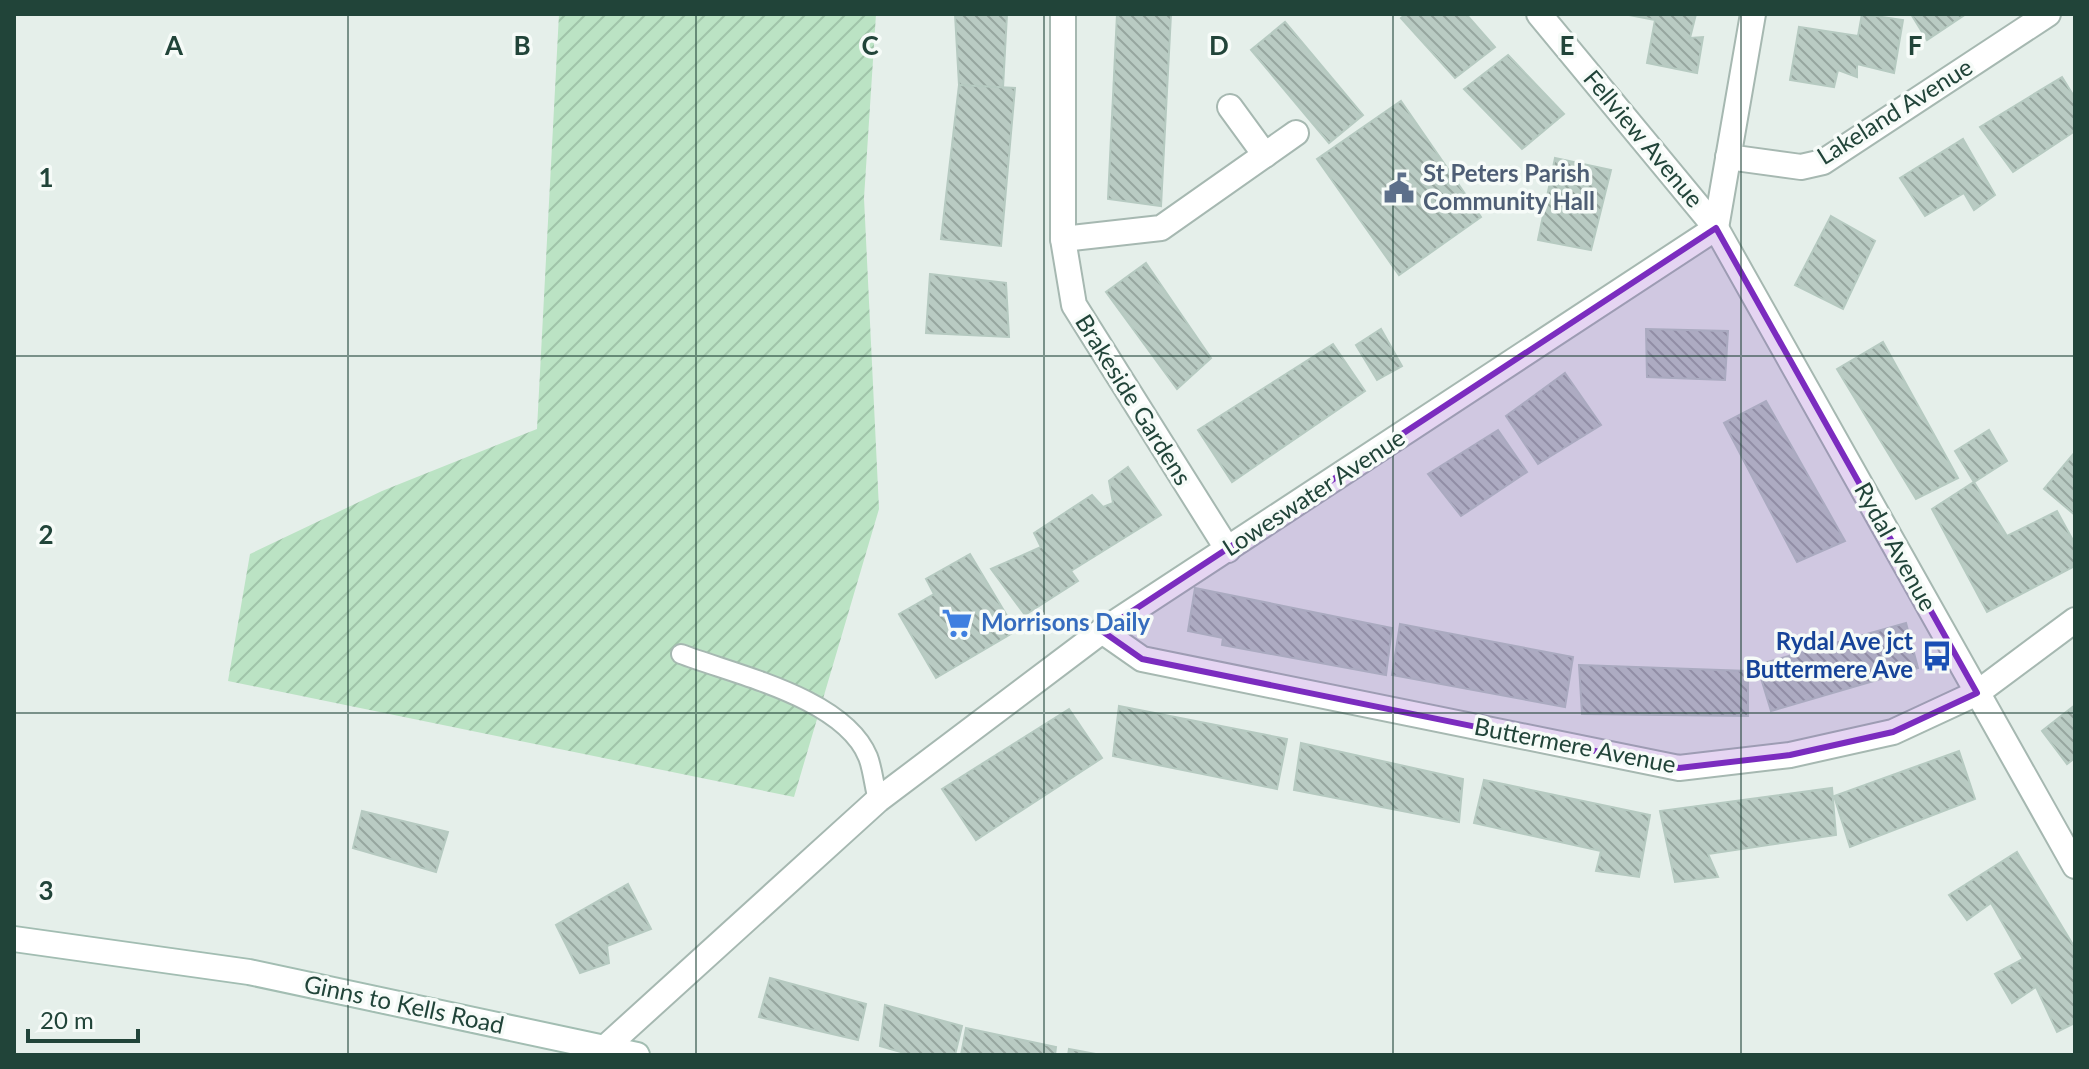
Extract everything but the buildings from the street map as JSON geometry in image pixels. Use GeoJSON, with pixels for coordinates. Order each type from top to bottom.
{"type":"FeatureCollection","features":[{"type":"Feature","properties":{"kind":"street","name":"Brakeside Gardens"},"geometry":{"type":"LineString","coordinates":[[1063,14],[1063,239],[1074,305],[1228,550]]}},
{"type":"Feature","properties":{"kind":"street","name":"Fellview Avenue"},"geometry":{"type":"LineString","coordinates":[[1539,14],[1716,228]]}},
{"type":"Feature","properties":{"kind":"street"},"geometry":{"type":"LineString","coordinates":[[1716,228],[1753,14]]}},
{"type":"Feature","properties":{"kind":"street","name":"Lakeland Avenue"},"geometry":{"type":"LineString","coordinates":[[1728,157],[1801,167],[1823,162],[2048,14]]}},
{"type":"Feature","properties":{"kind":"street"},"geometry":{"type":"LineString","coordinates":[[1230,107],[1265,155]]}},
{"type":"Feature","properties":{"kind":"street"},"geometry":{"type":"LineString","coordinates":[[1063,239],[1161,228],[1296,133]]}},
{"type":"Feature","properties":{"kind":"street","name":"Loweswater Avenue"},"geometry":{"type":"LineString","coordinates":[[600,1052],[878,800],[1102,631],[1716,228]]}},
{"type":"Feature","properties":{"kind":"street","name":"Rydal Avenue"},"geometry":{"type":"LineString","coordinates":[[1716,228],[2075,866]]}},
{"type":"Feature","properties":{"kind":"street","name":"Buttermere Avenue"},"geometry":{"type":"LineString","coordinates":[[1102,631],[1142,659],[1679,768],[1790,755],[1893,732],[1977,693],[2075,620]]}},
{"type":"Feature","properties":{"kind":"street","name":"Ginns to Kells Road"},"geometry":{"type":"LineString","coordinates":[[14,939],[249,972],[600,1052],[637,1055]]}},
{"type":"Feature","properties":{"kind":"lane"},"geometry":{"type":"LineString","coordinates":[[681,654],[828,711],[851,731],[867,757],[878,800]]}},
{"type":"Feature","properties":{"kind":"highlighted area"},"geometry":{"type":"Polygon","coordinates":[[[1716,228],[1977,693],[1893,732],[1790,755],[1679,768],[1142,659],[1102,631],[1716,228]]]}},
{"type":"Feature","properties":{"kind":"green space"},"geometry":{"type":"Polygon","coordinates":[[[559,14],[876,14],[864,198],[879,509],[794,797],[228,681],[250,554],[382,491],[537,429],[559,14]]]}},
{"type":"Feature","properties":{"kind":"place","name":"St Peters Parish Community Hall"},"geometry":{"type":"Point","coordinates":[1399,188]}},
{"type":"Feature","properties":{"kind":"place","name":"Morrisons Daily"},"geometry":{"type":"Point","coordinates":[957,623]}},
{"type":"Feature","properties":{"kind":"place","name":"Rydal Ave jct Buttermere Ave"},"geometry":{"type":"Point","coordinates":[1937,656]}}]}
